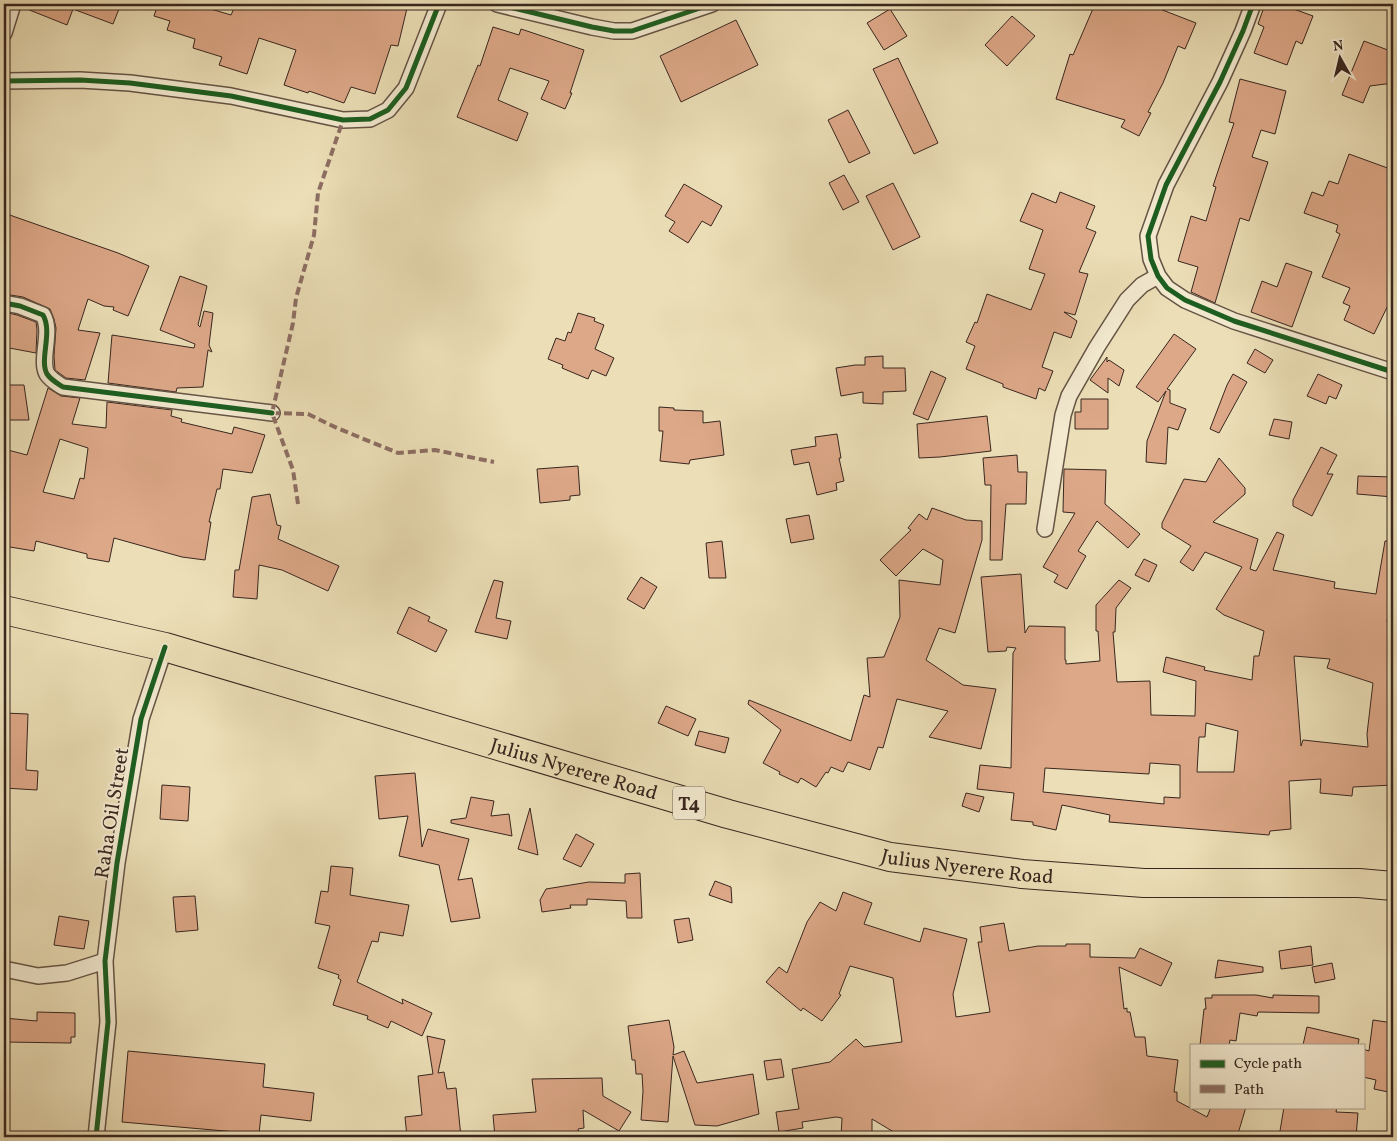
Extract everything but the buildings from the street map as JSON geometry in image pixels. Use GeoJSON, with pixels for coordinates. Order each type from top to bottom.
{"type":"FeatureCollection","features":[{"type":"Feature","properties":{"kind":"highway","name":"Julius Nyerere Road"},"geometry":{"type":"LineString","coordinates":[[4,610],[165,647],[728,814],[890,856],[1022,874],[1144,883],[1358,883],[1393,886]]}},
{"type":"Feature","properties":{"kind":"street"},"geometry":{"type":"LineString","coordinates":[[4,33],[13,4]]}},
{"type":"Feature","properties":{"kind":"street"},"geometry":{"type":"LineString","coordinates":[[4,81],[80,80],[130,82],[231,96],[342,120],[370,119],[388,110],[406,88],[439,4]]}},
{"type":"Feature","properties":{"kind":"street"},"geometry":{"type":"LineString","coordinates":[[497,4],[592,28],[632,31],[712,4]]}},
{"type":"Feature","properties":{"kind":"street"},"geometry":{"type":"LineString","coordinates":[[1253,4],[1220,82],[1166,185],[1148,236],[1151,259],[1158,276],[1168,288],[1185,300],[1234,321],[1393,372]]}},
{"type":"Feature","properties":{"kind":"street"},"geometry":{"type":"LineString","coordinates":[[1045,529],[1063,415],[1069,396],[1127,300],[1142,285],[1158,276]]}},
{"type":"Feature","properties":{"kind":"street"},"geometry":{"type":"LineString","coordinates":[[4,304],[20,306],[44,315],[47,326],[45,369],[52,380],[63,387],[272,413]]}},
{"type":"Feature","properties":{"kind":"street","name":"Raha Oil Street"},"geometry":{"type":"LineString","coordinates":[[96,1137],[108,1022],[105,961],[117,863],[141,719],[165,647]]}},
{"type":"Feature","properties":{"kind":"street"},"geometry":{"type":"LineString","coordinates":[[4,969],[38,976],[67,973],[105,961]]}},
{"type":"Feature","properties":{"kind":"marked path"},"geometry":{"type":"LineString","coordinates":[[298,504],[293,470],[272,413],[293,323],[296,298],[314,235],[318,193],[343,120]]}},
{"type":"Feature","properties":{"kind":"marked path"},"geometry":{"type":"LineString","coordinates":[[272,413],[308,414],[398,453],[435,450],[494,462]]}},
{"type":"Feature","properties":{"kind":"cycle path"},"geometry":{"type":"LineString","coordinates":[[4,81],[80,80],[130,83],[231,96],[343,120],[370,119],[388,110],[406,88],[439,4]]}},
{"type":"Feature","properties":{"kind":"cycle path"},"geometry":{"type":"LineString","coordinates":[[497,4],[614,31],[632,31],[712,4]]}},
{"type":"Feature","properties":{"kind":"cycle path"},"geometry":{"type":"LineString","coordinates":[[1253,4],[1220,82],[1166,185],[1148,236],[1151,259],[1158,276],[1167,288],[1185,300],[1234,321],[1393,372]]}},
{"type":"Feature","properties":{"kind":"cycle path"},"geometry":{"type":"LineString","coordinates":[[4,303],[20,306],[43,315],[47,329],[45,368],[50,378],[63,387],[272,413]]}},
{"type":"Feature","properties":{"kind":"cycle path"},"geometry":{"type":"LineString","coordinates":[[96,1137],[108,1022],[105,961],[117,863],[141,719],[165,647]]}}]}
